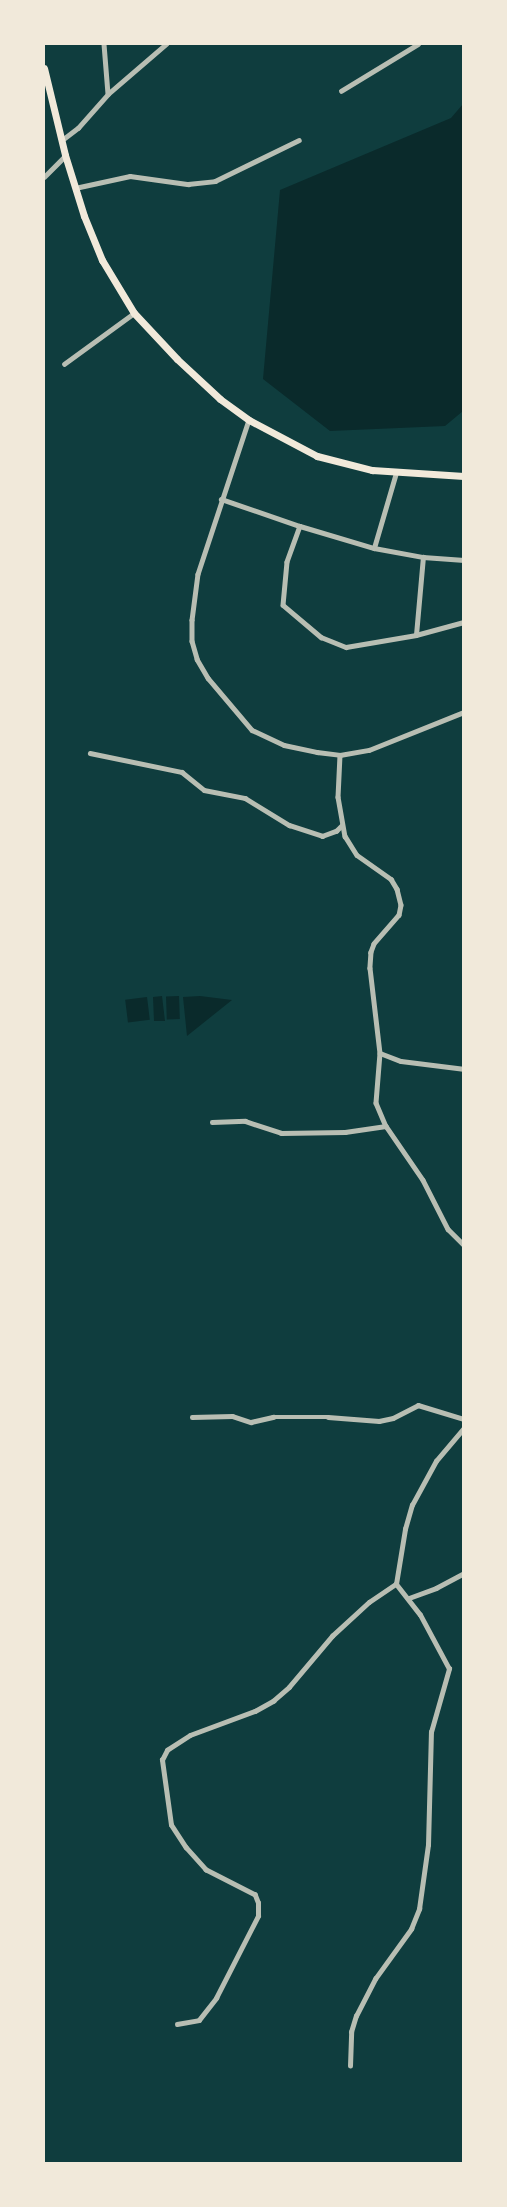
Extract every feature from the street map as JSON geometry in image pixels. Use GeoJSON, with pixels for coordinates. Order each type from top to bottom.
{"type":"FeatureCollection","features":[{"type":"Feature","properties":{"kind":"main road"},"geometry":{"type":"LineString","coordinates":[[44,68],[65,155],[102,260],[134,313],[196,378],[249,420],[317,456],[372,470],[464,476]]}},
{"type":"Feature","properties":{"kind":"street"},"geometry":{"type":"LineString","coordinates":[[104,44],[108,94]]}},
{"type":"Feature","properties":{"kind":"street"},"geometry":{"type":"LineString","coordinates":[[62,140],[78,128],[108,94],[166,44]]}},
{"type":"Feature","properties":{"kind":"street"},"geometry":{"type":"LineString","coordinates":[[341,91],[418,44]]}},
{"type":"Feature","properties":{"kind":"street"},"geometry":{"type":"LineString","coordinates":[[75,188],[130,176],[188,184],[215,181],[299,140]]}},
{"type":"Feature","properties":{"kind":"street"},"geometry":{"type":"LineString","coordinates":[[44,177],[65,155]]}},
{"type":"Feature","properties":{"kind":"street"},"geometry":{"type":"LineString","coordinates":[[64,364],[134,313]]}},
{"type":"Feature","properties":{"kind":"street"},"geometry":{"type":"LineString","coordinates":[[249,420],[221,499],[198,574],[194,599],[192,641],[197,659],[208,678],[252,730],[284,745],[340,755],[369,750],[402,739],[464,712]]}},
{"type":"Feature","properties":{"kind":"street"},"geometry":{"type":"LineString","coordinates":[[374,548],[396,473]]}},
{"type":"Feature","properties":{"kind":"street"},"geometry":{"type":"LineString","coordinates":[[221,499],[374,548],[423,557],[464,560]]}},
{"type":"Feature","properties":{"kind":"street"},"geometry":{"type":"LineString","coordinates":[[300,526],[287,562],[283,605],[321,637],[346,647],[416,635],[464,622]]}},
{"type":"Feature","properties":{"kind":"street"},"geometry":{"type":"LineString","coordinates":[[416,635],[423,557]]}},
{"type":"Feature","properties":{"kind":"street"},"geometry":{"type":"LineString","coordinates":[[90,753],[182,772],[204,790],[245,798],[289,825],[322,836],[336,831],[342,825]]}},
{"type":"Feature","properties":{"kind":"street"},"geometry":{"type":"LineString","coordinates":[[340,755],[338,797],[342,825],[357,855],[391,879],[397,889],[401,905],[399,915],[374,944],[371,952],[370,968],[380,1053],[376,1103],[386,1126],[423,1180],[448,1229],[464,1245]]}},
{"type":"Feature","properties":{"kind":"street"},"geometry":{"type":"LineString","coordinates":[[380,1053],[401,1061],[464,1069]]}},
{"type":"Feature","properties":{"kind":"street"},"geometry":{"type":"LineString","coordinates":[[212,1122],[245,1121],[281,1133],[345,1132],[386,1126]]}},
{"type":"Feature","properties":{"kind":"street"},"geometry":{"type":"LineString","coordinates":[[192,1417],[232,1416],[251,1422],[273,1417],[379,1420],[393,1418],[418,1405],[464,1419]]}},
{"type":"Feature","properties":{"kind":"street"},"geometry":{"type":"LineString","coordinates":[[177,2025],[199,2020],[216,1998],[253,1926],[258,1903],[255,1895],[206,1870],[186,1848],[171,1825],[162,1760],[167,1750],[190,1735],[255,1712],[273,1701],[290,1687],[333,1636],[369,1602],[396,1584],[405,1529],[412,1505],[436,1461],[464,1428]]}},
{"type":"Feature","properties":{"kind":"street"},"geometry":{"type":"LineString","coordinates":[[409,1598],[436,1588],[464,1573]]}},
{"type":"Feature","properties":{"kind":"street"},"geometry":{"type":"LineString","coordinates":[[350,2066],[351,2032],[356,2016],[375,1979],[416,1919],[428,1845],[431,1732],[449,1669],[409,1598],[396,1584]]}},
{"type":"Feature","properties":{"kind":"water"},"geometry":{"type":"Polygon","coordinates":[[[463,104],[463,411],[445,426],[330,431],[263,379],[280,190],[451,118],[463,104]]]}},
{"type":"Feature","properties":{"kind":"water"},"geometry":{"type":"Polygon","coordinates":[[[162,996],[165,1021],[154,1021],[153,997],[162,996]]]}},
{"type":"Feature","properties":{"kind":"water"},"geometry":{"type":"Polygon","coordinates":[[[166,996],[179,996],[180,1019],[167,1019],[166,996]]]}},
{"type":"Feature","properties":{"kind":"water"},"geometry":{"type":"Polygon","coordinates":[[[200,996],[232,1000],[187,1036],[183,997],[200,996]]]}},
{"type":"Feature","properties":{"kind":"water"},"geometry":{"type":"Polygon","coordinates":[[[147,997],[150,1020],[128,1023],[125,1000],[147,997]]]}}]}
